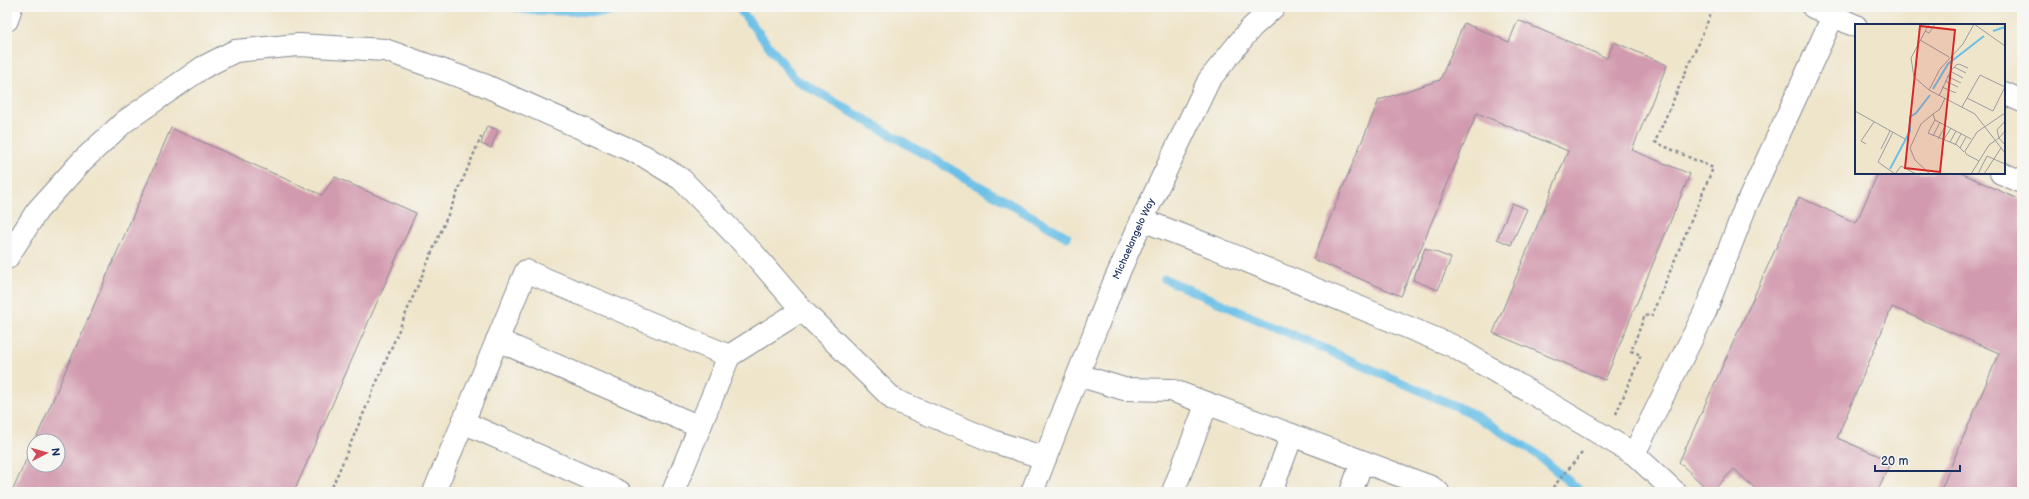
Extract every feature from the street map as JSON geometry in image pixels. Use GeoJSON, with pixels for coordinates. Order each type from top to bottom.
{"type":"FeatureCollection","features":[{"type":"Feature","properties":{"kind":"street"},"geometry":{"type":"LineString","coordinates":[[7,20],[11,7]]}},
{"type":"Feature","properties":{"kind":"street","name":"Michaelangelo Way"},"geometry":{"type":"LineString","coordinates":[[1032,492],[1113,285],[1142,220],[1209,80],[1251,28],[1274,7]]}},
{"type":"Feature","properties":{"kind":"street"},"geometry":{"type":"LineString","coordinates":[[1813,7],[1855,26]]}},
{"type":"Feature","properties":{"kind":"street"},"geometry":{"type":"LineString","coordinates":[[1634,454],[1705,312],[1745,208],[1833,16]]}},
{"type":"Feature","properties":{"kind":"street"},"geometry":{"type":"LineString","coordinates":[[7,258],[36,210],[82,161],[124,122],[202,68],[235,51],[298,45],[385,50],[484,85],[644,156],[681,179],[753,253],[802,310],[894,400],[995,442],[1045,458]]}},
{"type":"Feature","properties":{"kind":"street"},"geometry":{"type":"LineString","coordinates":[[2005,93],[2022,101]]}},
{"type":"Feature","properties":{"kind":"street"},"geometry":{"type":"LineString","coordinates":[[2003,174],[2022,182]]}},
{"type":"Feature","properties":{"kind":"street"},"geometry":{"type":"LineString","coordinates":[[1142,220],[1213,247],[1454,346],[1634,454],[1675,492]]}},
{"type":"Feature","properties":{"kind":"street"},"geometry":{"type":"LineString","coordinates":[[434,492],[526,271],[729,356]]}},
{"type":"Feature","properties":{"kind":"street"},"geometry":{"type":"LineString","coordinates":[[673,492],[729,356],[802,310]]}},
{"type":"Feature","properties":{"kind":"street"},"geometry":{"type":"LineString","coordinates":[[497,340],[700,426]]}},
{"type":"Feature","properties":{"kind":"street"},"geometry":{"type":"LineString","coordinates":[[1078,375],[1124,389],[1172,390],[1431,487],[1438,492]]}},
{"type":"Feature","properties":{"kind":"street"},"geometry":{"type":"LineString","coordinates":[[1174,492],[1207,403]]}},
{"type":"Feature","properties":{"kind":"street"},"geometry":{"type":"LineString","coordinates":[[463,422],[620,492]]}},
{"type":"Feature","properties":{"kind":"street"},"geometry":{"type":"LineString","coordinates":[[1271,492],[1292,435]]}},
{"type":"Feature","properties":{"kind":"street"},"geometry":{"type":"LineString","coordinates":[[1350,492],[1362,462]]}},
{"type":"Feature","properties":{"kind":"path"},"geometry":{"type":"LineString","coordinates":[[1613,420],[1641,355],[1631,351],[1642,322],[1645,315],[1650,317],[1713,168],[1655,142],[1714,7]]}},
{"type":"Feature","properties":{"kind":"path"},"geometry":{"type":"LineString","coordinates":[[330,492],[481,137]]}},
{"type":"Feature","properties":{"kind":"path"},"geometry":{"type":"LineString","coordinates":[[1549,492],[1583,452]]}},
{"type":"Feature","properties":{"kind":"building"},"geometry":{"type":"Polygon","coordinates":[[[1518,20],[1607,58],[1614,42],[1667,65],[1632,150],[1690,174],[1605,380],[1493,333],[1568,151],[1477,113],[1401,296],[1313,259],[1379,100],[1440,80],[1464,23],[1509,42],[1518,20]]]}},
{"type":"Feature","properties":{"kind":"building"},"geometry":{"type":"Polygon","coordinates":[[[487,126],[498,130],[491,148],[481,144],[487,126]]]}},
{"type":"Feature","properties":{"kind":"building"},"geometry":{"type":"Polygon","coordinates":[[[171,128],[322,195],[335,177],[416,213],[294,492],[12,492],[26,460],[26,473],[66,473],[66,433],[38,433],[171,128]]]}},
{"type":"Feature","properties":{"kind":"building"},"geometry":{"type":"Polygon","coordinates":[[[1878,174],[1963,174],[2022,201],[2022,492],[1940,492],[1999,353],[1892,307],[1837,438],[1891,461],[1877,492],[1759,492],[1734,469],[1712,492],[1710,492],[1679,462],[1799,197],[1856,223],[1878,174]]]}},
{"type":"Feature","properties":{"kind":"building"},"geometry":{"type":"Polygon","coordinates":[[[1512,203],[1527,209],[1511,245],[1497,239],[1512,203]]]}},
{"type":"Feature","properties":{"kind":"building"},"geometry":{"type":"Polygon","coordinates":[[[1425,248],[1451,258],[1438,290],[1413,280],[1425,248]]]}},
{"type":"Feature","properties":{"kind":"waterway"},"geometry":{"type":"LineString","coordinates":[[515,7],[526,10],[605,12],[624,7]]}},
{"type":"Feature","properties":{"kind":"waterway"},"geometry":{"type":"LineString","coordinates":[[738,7],[795,79],[1067,237]]}},
{"type":"Feature","properties":{"kind":"waterway"},"geometry":{"type":"LineString","coordinates":[[1165,279],[1469,412],[1537,454],[1581,492]]}}]}
